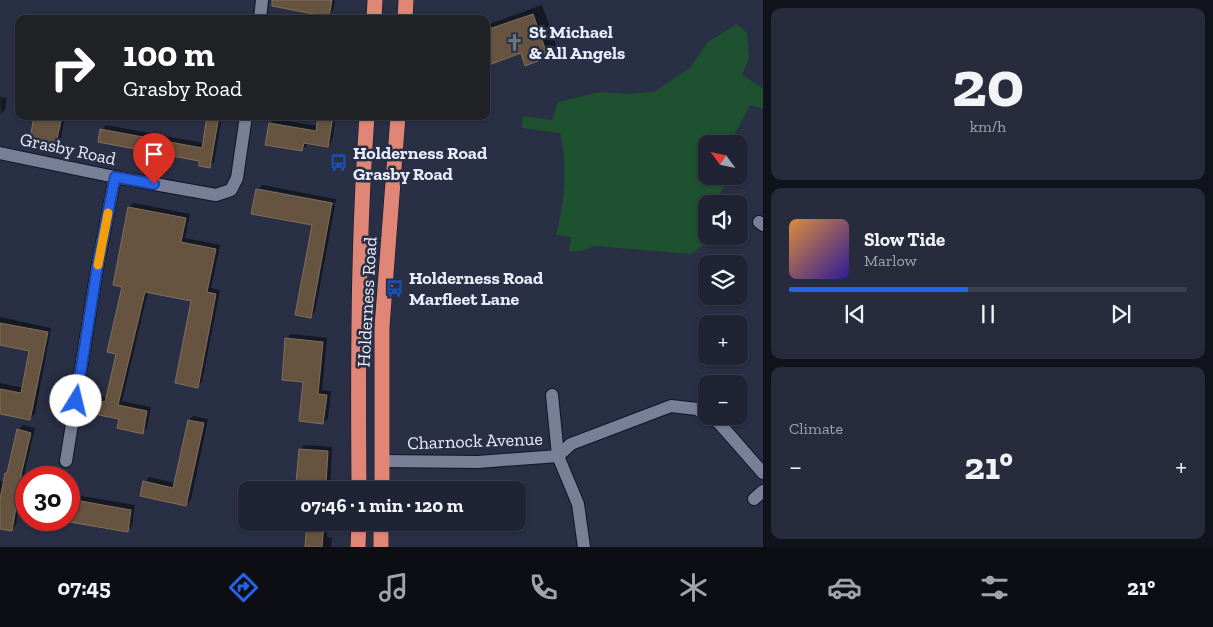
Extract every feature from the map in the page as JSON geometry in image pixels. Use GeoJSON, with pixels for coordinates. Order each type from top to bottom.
{"type":"FeatureCollection","features":[{"type":"Feature","properties":{"kind":"highway"},"geometry":{"type":"LineString","coordinates":[[374,15],[375,0]]}},
{"type":"Feature","properties":{"kind":"highway"},"geometry":{"type":"LineString","coordinates":[[405,15],[406,0]]}},
{"type":"Feature","properties":{"kind":"highway","name":"Holderness Road"},"geometry":{"type":"LineString","coordinates":[[360,481],[358,347],[367,120]]}},
{"type":"Feature","properties":{"kind":"highway","name":"Holderness Road"},"geometry":{"type":"LineString","coordinates":[[382,481],[382,327],[398,120]]}},
{"type":"Feature","properties":{"kind":"highway"},"geometry":{"type":"LineString","coordinates":[[358,547],[359,531]]}},
{"type":"Feature","properties":{"kind":"highway"},"geometry":{"type":"LineString","coordinates":[[381,531],[381,547]]}},
{"type":"Feature","properties":{"kind":"street"},"geometry":{"type":"LineString","coordinates":[[260,15],[262,0]]}},
{"type":"Feature","properties":{"kind":"street","name":"Grasby Road"},"geometry":{"type":"LineString","coordinates":[[0,153],[115,177],[216,195],[231,190],[238,178],[245,120]]}},
{"type":"Feature","properties":{"kind":"street"},"geometry":{"type":"LineString","coordinates":[[66,461],[98,263],[115,177]]}},
{"type":"Feature","properties":{"kind":"street"},"geometry":{"type":"LineString","coordinates":[[552,395],[558,456],[578,504],[584,547]]}},
{"type":"Feature","properties":{"kind":"street","name":"Charnock Avenue"},"geometry":{"type":"LineString","coordinates":[[382,461],[478,462],[558,456],[571,444],[671,406],[698,409]]}},
{"type":"Feature","properties":{"kind":"street","name":"Charnock Avenue"},"geometry":{"type":"LineString","coordinates":[[721,425],[763,473]]}},
{"type":"Feature","properties":{"kind":"green space"},"geometry":{"type":"Polygon","coordinates":[[[737,24],[747,33],[749,58],[742,75],[763,88],[763,109],[750,105],[735,135],[698,135],[698,185],[724,185],[720,195],[698,195],[698,245],[704,245],[691,254],[594,246],[582,251],[569,252],[571,237],[556,235],[562,210],[565,171],[560,133],[522,128],[523,116],[552,120],[558,102],[600,92],[628,94],[654,92],[690,68],[708,42],[737,24]]]}},
{"type":"Feature","properties":{"kind":"building"},"geometry":{"type":"Polygon","coordinates":[[[272,0],[332,0],[329,15],[319,15],[272,6],[272,0]]]}},
{"type":"Feature","properties":{"kind":"building","name":"St Michael & All Angels"},"geometry":{"type":"Polygon","coordinates":[[[533,14],[548,57],[525,66],[521,53],[490,65],[490,29],[533,14]]]}},
{"type":"Feature","properties":{"kind":"building"},"geometry":{"type":"Polygon","coordinates":[[[33,120],[61,120],[56,144],[30,139],[33,120]]]}},
{"type":"Feature","properties":{"kind":"building"},"geometry":{"type":"Polygon","coordinates":[[[206,120],[218,120],[210,168],[199,166],[199,161],[98,142],[100,129],[202,148],[206,120]]]}},
{"type":"Feature","properties":{"kind":"building"},"geometry":{"type":"Polygon","coordinates":[[[317,120],[332,120],[328,147],[304,143],[302,151],[265,145],[269,123],[316,131],[317,120]]]}},
{"type":"Feature","properties":{"kind":"building"},"geometry":{"type":"Polygon","coordinates":[[[256,189],[332,203],[311,318],[295,315],[312,225],[251,214],[256,189]]]}},
{"type":"Feature","properties":{"kind":"building"},"geometry":{"type":"Polygon","coordinates":[[[128,207],[186,218],[181,242],[216,249],[207,292],[216,294],[198,388],[175,383],[191,301],[145,292],[118,405],[147,411],[143,434],[117,428],[119,419],[89,413],[92,400],[105,402],[116,354],[107,352],[122,287],[113,285],[128,207]]]}},
{"type":"Feature","properties":{"kind":"building"},"geometry":{"type":"Polygon","coordinates":[[[0,323],[48,332],[30,420],[0,414],[0,389],[21,393],[29,351],[0,345],[0,323]]]}},
{"type":"Feature","properties":{"kind":"building"},"geometry":{"type":"Polygon","coordinates":[[[285,338],[323,342],[318,394],[327,395],[323,424],[299,421],[303,382],[282,380],[285,338]]]}},
{"type":"Feature","properties":{"kind":"building"},"geometry":{"type":"Polygon","coordinates":[[[188,420],[204,423],[186,506],[140,496],[143,481],[173,488],[188,420]]]}},
{"type":"Feature","properties":{"kind":"building"},"geometry":{"type":"Polygon","coordinates":[[[17,429],[31,433],[23,466],[15,466],[15,513],[12,531],[0,529],[0,499],[5,473],[7,473],[17,429]]]}},
{"type":"Feature","properties":{"kind":"building"},"geometry":{"type":"Polygon","coordinates":[[[299,449],[328,451],[326,481],[296,481],[299,449]]]}},
{"type":"Feature","properties":{"kind":"building"},"geometry":{"type":"Polygon","coordinates":[[[80,501],[131,510],[128,532],[80,524],[80,501]]]}},
{"type":"Feature","properties":{"kind":"building"},"geometry":{"type":"Polygon","coordinates":[[[306,531],[323,531],[322,547],[305,547],[306,531]]]}},
{"type":"Feature","properties":{"kind":"slow traffic"},"geometry":{"type":"LineString","coordinates":[[98,265],[108,213]]}},
{"type":"Feature","properties":{"kind":"place","name":"St Michael & All Angels"},"geometry":{"type":"Point","coordinates":[515,42]}},
{"type":"Feature","properties":{"kind":"place","name":"Holderness Road Grasby Road"},"geometry":{"type":"Point","coordinates":[339,163]}},
{"type":"Feature","properties":{"kind":"place","name":"Holderness Road Marfleet Lane"},"geometry":{"type":"Point","coordinates":[395,288]}},
{"type":"Feature","properties":{"kind":"route"},"geometry":{"type":"LineString","coordinates":[[76,401],[98,263],[115,177],[154,184]]}}]}
